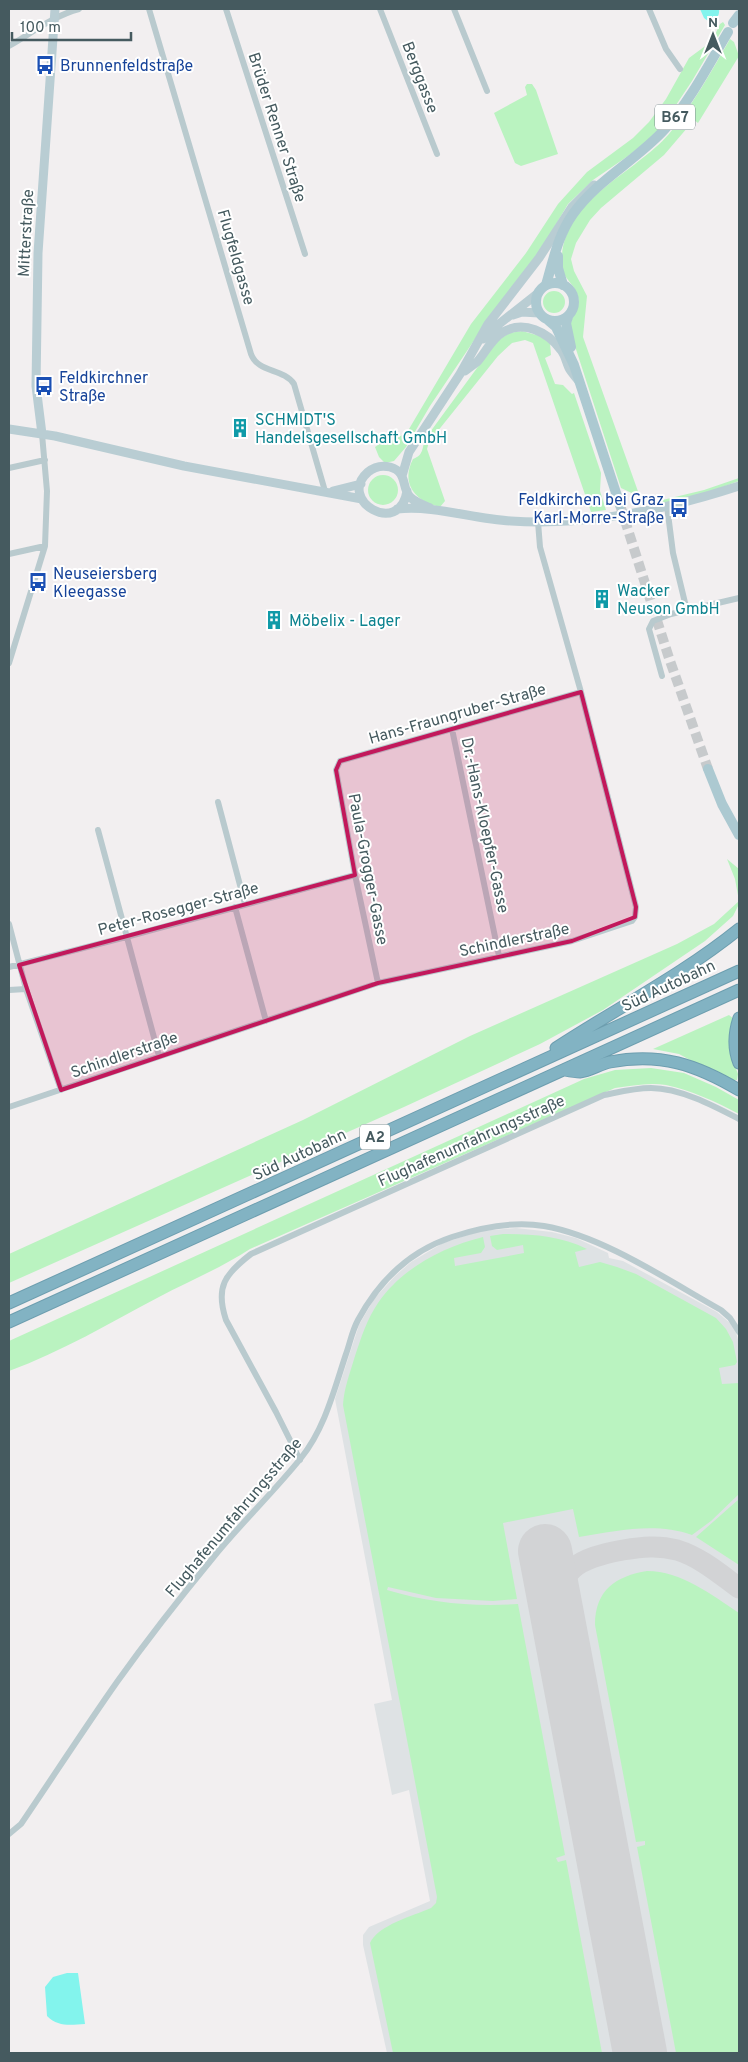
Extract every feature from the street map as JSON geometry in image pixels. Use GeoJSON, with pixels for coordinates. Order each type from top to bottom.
{"type":"FeatureCollection","features":[{"type":"Feature","properties":{"kind":"highway"},"geometry":{"type":"LineString","coordinates":[[529,1067],[578,1034],[653,989],[722,943],[739,929]]}},
{"type":"Feature","properties":{"kind":"highway","name":"Süd Autobahn"},"geometry":{"type":"LineString","coordinates":[[9,1303],[739,971]]}},
{"type":"Feature","properties":{"kind":"highway","name":"Süd Autobahn"},"geometry":{"type":"LineString","coordinates":[[9,1322],[739,990]]}},
{"type":"Feature","properties":{"kind":"highway"},"geometry":{"type":"LineString","coordinates":[[739,1018],[734,1042],[739,1063]]}},
{"type":"Feature","properties":{"kind":"highway"},"geometry":{"type":"LineString","coordinates":[[563,1070],[581,1072],[608,1062],[634,1058],[660,1060],[694,1067],[712,1074],[739,1090]]}},
{"type":"Feature","properties":{"kind":"main road","name":"Mitterstraße"},"geometry":{"type":"LineString","coordinates":[[42,434],[36,386],[38,253],[55,13]]}},
{"type":"Feature","properties":{"kind":"main road","name":"B67"},"geometry":{"type":"LineString","coordinates":[[538,294],[546,285],[562,232],[573,213],[592,193],[645,149],[670,122],[733,23]]}},
{"type":"Feature","properties":{"kind":"main road"},"geometry":{"type":"LineString","coordinates":[[402,476],[409,452],[478,345],[488,324],[520,284],[578,199],[597,182],[624,166]]}},
{"type":"Feature","properties":{"kind":"main road","name":"B67"},"geometry":{"type":"LineString","coordinates":[[557,247],[558,268],[563,285],[572,294],[574,300],[574,306],[566,324],[574,365]]}},
{"type":"Feature","properties":{"kind":"main road"},"geometry":{"type":"LineString","coordinates":[[546,285],[563,285]]}},
{"type":"Feature","properties":{"kind":"main road"},"geometry":{"type":"LineString","coordinates":[[478,345],[494,328],[538,294]]}},
{"type":"Feature","properties":{"kind":"main road"},"geometry":{"type":"LineString","coordinates":[[510,316],[522,312],[538,313],[535,304],[538,294]]}},
{"type":"Feature","properties":{"kind":"main road","name":"B67"},"geometry":{"type":"LineString","coordinates":[[538,313],[556,327],[574,365],[620,505]]}},
{"type":"Feature","properties":{"kind":"main road"},"geometry":{"type":"LineString","coordinates":[[549,321],[562,320],[568,317]]}},
{"type":"Feature","properties":{"kind":"main road"},"geometry":{"type":"LineString","coordinates":[[460,374],[478,361],[489,345],[503,332],[516,328],[529,328],[544,333],[555,343],[565,355],[569,369],[580,382]]}},
{"type":"Feature","properties":{"kind":"main road"},"geometry":{"type":"LineString","coordinates":[[9,429],[42,434],[184,466],[362,499],[371,509],[379,513],[389,512],[397,508],[403,502],[407,491]]}},
{"type":"Feature","properties":{"kind":"main road"},"geometry":{"type":"LineString","coordinates":[[390,467],[409,452]]}},
{"type":"Feature","properties":{"kind":"main road"},"geometry":{"type":"LineString","coordinates":[[362,499],[361,484],[370,470],[390,467],[402,476],[407,491],[415,501],[435,510]]}},
{"type":"Feature","properties":{"kind":"main road"},"geometry":{"type":"LineString","coordinates":[[325,491],[345,489],[361,484]]}},
{"type":"Feature","properties":{"kind":"main road"},"geometry":{"type":"LineString","coordinates":[[397,508],[435,510],[508,521],[587,520],[667,506],[739,486]]}},
{"type":"Feature","properties":{"kind":"main road"},"geometry":{"type":"LineString","coordinates":[[708,769],[722,804],[739,835]]}},
{"type":"Feature","properties":{"kind":"street"},"geometry":{"type":"LineString","coordinates":[[9,46],[48,24],[55,13],[79,9]]}},
{"type":"Feature","properties":{"kind":"street","name":"Flugfeldgasse"},"geometry":{"type":"LineString","coordinates":[[148,9],[251,354],[255,362],[289,378],[294,384],[325,491]]}},
{"type":"Feature","properties":{"kind":"street","name":"Brüder Renner Straße"},"geometry":{"type":"LineString","coordinates":[[226,9],[305,254]]}},
{"type":"Feature","properties":{"kind":"street","name":"Berggasse"},"geometry":{"type":"LineString","coordinates":[[380,9],[437,154]]}},
{"type":"Feature","properties":{"kind":"street"},"geometry":{"type":"LineString","coordinates":[[454,9],[487,91]]}},
{"type":"Feature","properties":{"kind":"street"},"geometry":{"type":"LineString","coordinates":[[649,9],[666,49],[680,69]]}},
{"type":"Feature","properties":{"kind":"street","name":"Mitterstraße"},"geometry":{"type":"LineString","coordinates":[[9,663],[10,654],[45,546],[47,522],[45,460],[42,434]]}},
{"type":"Feature","properties":{"kind":"street"},"geometry":{"type":"LineString","coordinates":[[9,468],[45,460]]}},
{"type":"Feature","properties":{"kind":"street"},"geometry":{"type":"LineString","coordinates":[[667,506],[672,553],[687,611]]}},
{"type":"Feature","properties":{"kind":"street","name":"Schindlerstraße"},"geometry":{"type":"LineString","coordinates":[[9,1107],[378,982],[572,941],[632,920],[635,917],[636,907],[581,692],[540,547],[538,522]]}},
{"type":"Feature","properties":{"kind":"street"},"geometry":{"type":"LineString","coordinates":[[9,554],[45,546]]}},
{"type":"Feature","properties":{"kind":"street"},"geometry":{"type":"LineString","coordinates":[[662,676],[650,634],[650,624],[660,617],[739,598]]}},
{"type":"Feature","properties":{"kind":"street","name":"Hans-Fraungruber-Straße"},"geometry":{"type":"LineString","coordinates":[[340,761],[581,692]]}},
{"type":"Feature","properties":{"kind":"street","name":"Dr.-Hans-Kloepfer-Gasse"},"geometry":{"type":"LineString","coordinates":[[452,729],[499,956]]}},
{"type":"Feature","properties":{"kind":"street","name":"Paula-Grogger-Gasse"},"geometry":{"type":"LineString","coordinates":[[340,761],[336,770],[355,875],[378,982]]}},
{"type":"Feature","properties":{"kind":"street"},"geometry":{"type":"LineString","coordinates":[[218,802],[245,904]]}},
{"type":"Feature","properties":{"kind":"street"},"geometry":{"type":"LineString","coordinates":[[98,830],[159,1056]]}},
{"type":"Feature","properties":{"kind":"street","name":"Peter-Rosegger-Straße"},"geometry":{"type":"LineString","coordinates":[[9,967],[355,875]]}},
{"type":"Feature","properties":{"kind":"street"},"geometry":{"type":"LineString","coordinates":[[235,907],[266,1021]]}},
{"type":"Feature","properties":{"kind":"street"},"geometry":{"type":"LineString","coordinates":[[9,924],[26,989],[61,1090]]}},
{"type":"Feature","properties":{"kind":"street"},"geometry":{"type":"LineString","coordinates":[[9,990],[26,989]]}},
{"type":"Feature","properties":{"kind":"street","name":"Flughafenumfahrungsstraße"},"geometry":{"type":"LineString","coordinates":[[300,1460],[226,1320],[221,1307],[220,1292],[226,1276],[236,1265],[251,1254],[604,1096],[626,1090],[653,1088],[684,1094],[717,1107],[739,1119]]}},
{"type":"Feature","properties":{"kind":"street","name":"Flughafenumfahrungsstraße"},"geometry":{"type":"LineString","coordinates":[[9,1834],[21,1824],[118,1681],[213,1557],[300,1460],[318,1433],[356,1323],[373,1295],[390,1274],[408,1259],[440,1241],[480,1228],[514,1225],[543,1226],[575,1234],[617,1253],[721,1310],[730,1318],[739,1332]]}},
{"type":"Feature","properties":{"kind":"highlighted area"},"geometry":{"type":"Polygon","coordinates":[[[581,692],[636,907],[635,917],[572,941],[378,983],[61,1090],[19,965],[355,875],[336,770],[340,761],[581,692]]]}},
{"type":"Feature","properties":{"kind":"shaded area"},"geometry":{"type":"Polygon","coordinates":[[[516,1228],[552,1232],[576,1238],[608,1253],[609,1258],[623,1261],[717,1312],[730,1323],[736,1332],[739,1344],[739,2053],[387,2053],[363,1945],[363,1935],[369,1927],[430,1901],[409,1790],[392,1795],[374,1704],[392,1700],[335,1399],[359,1325],[374,1299],[395,1276],[411,1262],[443,1243],[480,1231],[516,1228]]]}},
{"type":"Feature","properties":{"kind":"green space"},"geometry":{"type":"Polygon","coordinates":[[[723,22],[725,25],[692,81],[662,126],[628,156],[593,180],[568,204],[542,248],[479,333],[430,406],[406,447],[394,461],[385,463],[379,457],[375,447],[400,437],[409,429],[471,324],[526,253],[558,204],[587,172],[633,138],[649,122],[666,99],[689,58],[712,41],[720,24],[723,22]]]}},
{"type":"Feature","properties":{"kind":"green space"},"geometry":{"type":"Polygon","coordinates":[[[730,39],[734,42],[739,56],[698,123],[694,120],[664,155],[601,208],[590,220],[576,243],[571,259],[574,271],[587,296],[583,337],[640,497],[621,488],[572,337],[571,324],[577,307],[578,297],[574,287],[563,271],[562,256],[566,236],[576,218],[604,188],[655,148],[669,134],[694,100],[730,39]]]}},
{"type":"Feature","properties":{"kind":"green space"},"geometry":{"type":"Polygon","coordinates":[[[527,84],[532,84],[536,90],[558,154],[521,166],[515,163],[494,113],[527,95],[525,87],[527,84]]]}},
{"type":"Feature","properties":{"kind":"green space"},"geometry":{"type":"Polygon","coordinates":[[[554,291],[562,294],[565,302],[562,310],[554,313],[546,310],[543,302],[546,294],[554,291]]]}},
{"type":"Feature","properties":{"kind":"green space"},"geometry":{"type":"Polygon","coordinates":[[[522,331],[540,336],[550,343],[551,355],[545,358],[555,384],[563,385],[572,394],[574,393],[601,473],[600,491],[606,510],[591,512],[533,343],[525,340],[512,343],[498,356],[429,442],[427,449],[445,501],[440,507],[431,505],[417,496],[410,484],[409,468],[413,459],[421,453],[425,439],[496,342],[509,333],[522,331]]]}},
{"type":"Feature","properties":{"kind":"green space"},"geometry":{"type":"Polygon","coordinates":[[[383,475],[394,479],[398,490],[394,501],[383,505],[372,501],[368,490],[372,479],[383,475]]]}},
{"type":"Feature","properties":{"kind":"green space"},"geometry":{"type":"Polygon","coordinates":[[[739,478],[739,481],[694,496],[669,502],[650,503],[704,490],[739,478]]]}},
{"type":"Feature","properties":{"kind":"green space"},"geometry":{"type":"Polygon","coordinates":[[[727,859],[739,869],[739,901],[735,879],[727,859]]]}},
{"type":"Feature","properties":{"kind":"green space"},"geometry":{"type":"Polygon","coordinates":[[[739,901],[733,916],[705,941],[603,1010],[540,1044],[404,1107],[9,1283],[9,1254],[303,1120],[470,1036],[677,944],[714,924],[739,901]]]}},
{"type":"Feature","properties":{"kind":"green space"},"geometry":{"type":"Polygon","coordinates":[[[729,1015],[735,1020],[731,1055],[738,1074],[737,1080],[727,1080],[679,1054],[653,1049],[729,1015]]]}},
{"type":"Feature","properties":{"kind":"green space"},"geometry":{"type":"Polygon","coordinates":[[[651,1068],[684,1073],[716,1087],[739,1100],[739,1114],[703,1097],[666,1085],[647,1084],[615,1088],[250,1249],[85,1337],[9,1371],[9,1341],[584,1079],[615,1070],[651,1068]]]}},
{"type":"Feature","properties":{"kind":"green space"},"geometry":{"type":"Polygon","coordinates":[[[503,1234],[546,1237],[567,1241],[587,1249],[575,1252],[579,1267],[600,1262],[636,1274],[716,1318],[726,1329],[733,1342],[737,1362],[735,1365],[719,1368],[722,1384],[739,1383],[739,1494],[711,1521],[692,1535],[678,1531],[650,1528],[622,1530],[579,1537],[573,1509],[503,1523],[517,1599],[493,1601],[436,1598],[388,1587],[387,1590],[435,1601],[485,1605],[518,1604],[565,1855],[556,1858],[558,1862],[566,1860],[602,2053],[393,2053],[370,1943],[380,1931],[388,1926],[431,1908],[436,1903],[437,1897],[343,1405],[349,1374],[365,1329],[378,1303],[399,1279],[411,1269],[439,1253],[483,1237],[485,1247],[481,1253],[454,1258],[455,1266],[524,1253],[523,1245],[497,1250],[492,1246],[490,1236],[503,1234]]]}},
{"type":"Feature","properties":{"kind":"green space"},"geometry":{"type":"Polygon","coordinates":[[[739,1499],[739,1565],[696,1537],[739,1499]]]}},
{"type":"Feature","properties":{"kind":"green space"},"geometry":{"type":"Polygon","coordinates":[[[647,1571],[672,1575],[696,1585],[739,1613],[739,2053],[676,2053],[637,1847],[645,1845],[645,1841],[636,1842],[595,1625],[599,1602],[609,1587],[626,1577],[647,1571]]]}},
{"type":"Feature","properties":{"kind":"water"},"geometry":{"type":"Polygon","coordinates":[[[700,9],[719,9],[719,14],[717,18],[708,21],[704,18],[700,9]]]}},
{"type":"Feature","properties":{"kind":"water"},"geometry":{"type":"Polygon","coordinates":[[[67,1973],[78,1973],[85,2024],[60,2024],[47,2016],[45,1987],[53,1977],[67,1973]]]}},
{"type":"Feature","properties":{"kind":"taxiway"},"geometry":{"type":"LineString","coordinates":[[558,1618],[558,1601],[561,1587],[573,1568],[594,1557],[623,1550],[650,1547],[677,1550],[702,1561],[739,1588]]}},
{"type":"Feature","properties":{"kind":"runway"},"geometry":{"type":"LineString","coordinates":[[545,1551],[640,2053]]}},
{"type":"Feature","properties":{"kind":"tunnel"},"geometry":{"type":"LineString","coordinates":[[620,505],[669,658],[708,769]]}},
{"type":"Feature","properties":{"kind":"place","name":"Brunnenfeldstraße"},"geometry":{"type":"Point","coordinates":[45,65]}},
{"type":"Feature","properties":{"kind":"place","name":"Feldkirchner Straße"},"geometry":{"type":"Point","coordinates":[44,386]}},
{"type":"Feature","properties":{"kind":"place","name":"SCHMIDT'S Handelsgesellschaft GmbH"},"geometry":{"type":"Point","coordinates":[240,428]}},
{"type":"Feature","properties":{"kind":"place","name":"Feldkirchen bei Graz Karl-Morre-Straße"},"geometry":{"type":"Point","coordinates":[679,508]}},
{"type":"Feature","properties":{"kind":"place","name":"Neuseiersberg Kleegasse"},"geometry":{"type":"Point","coordinates":[38,582]}},
{"type":"Feature","properties":{"kind":"place","name":"Wacker Neuson GmbH"},"geometry":{"type":"Point","coordinates":[602,599]}},
{"type":"Feature","properties":{"kind":"place","name":"Möbelix - Lager"},"geometry":{"type":"Point","coordinates":[274,620]}}]}
